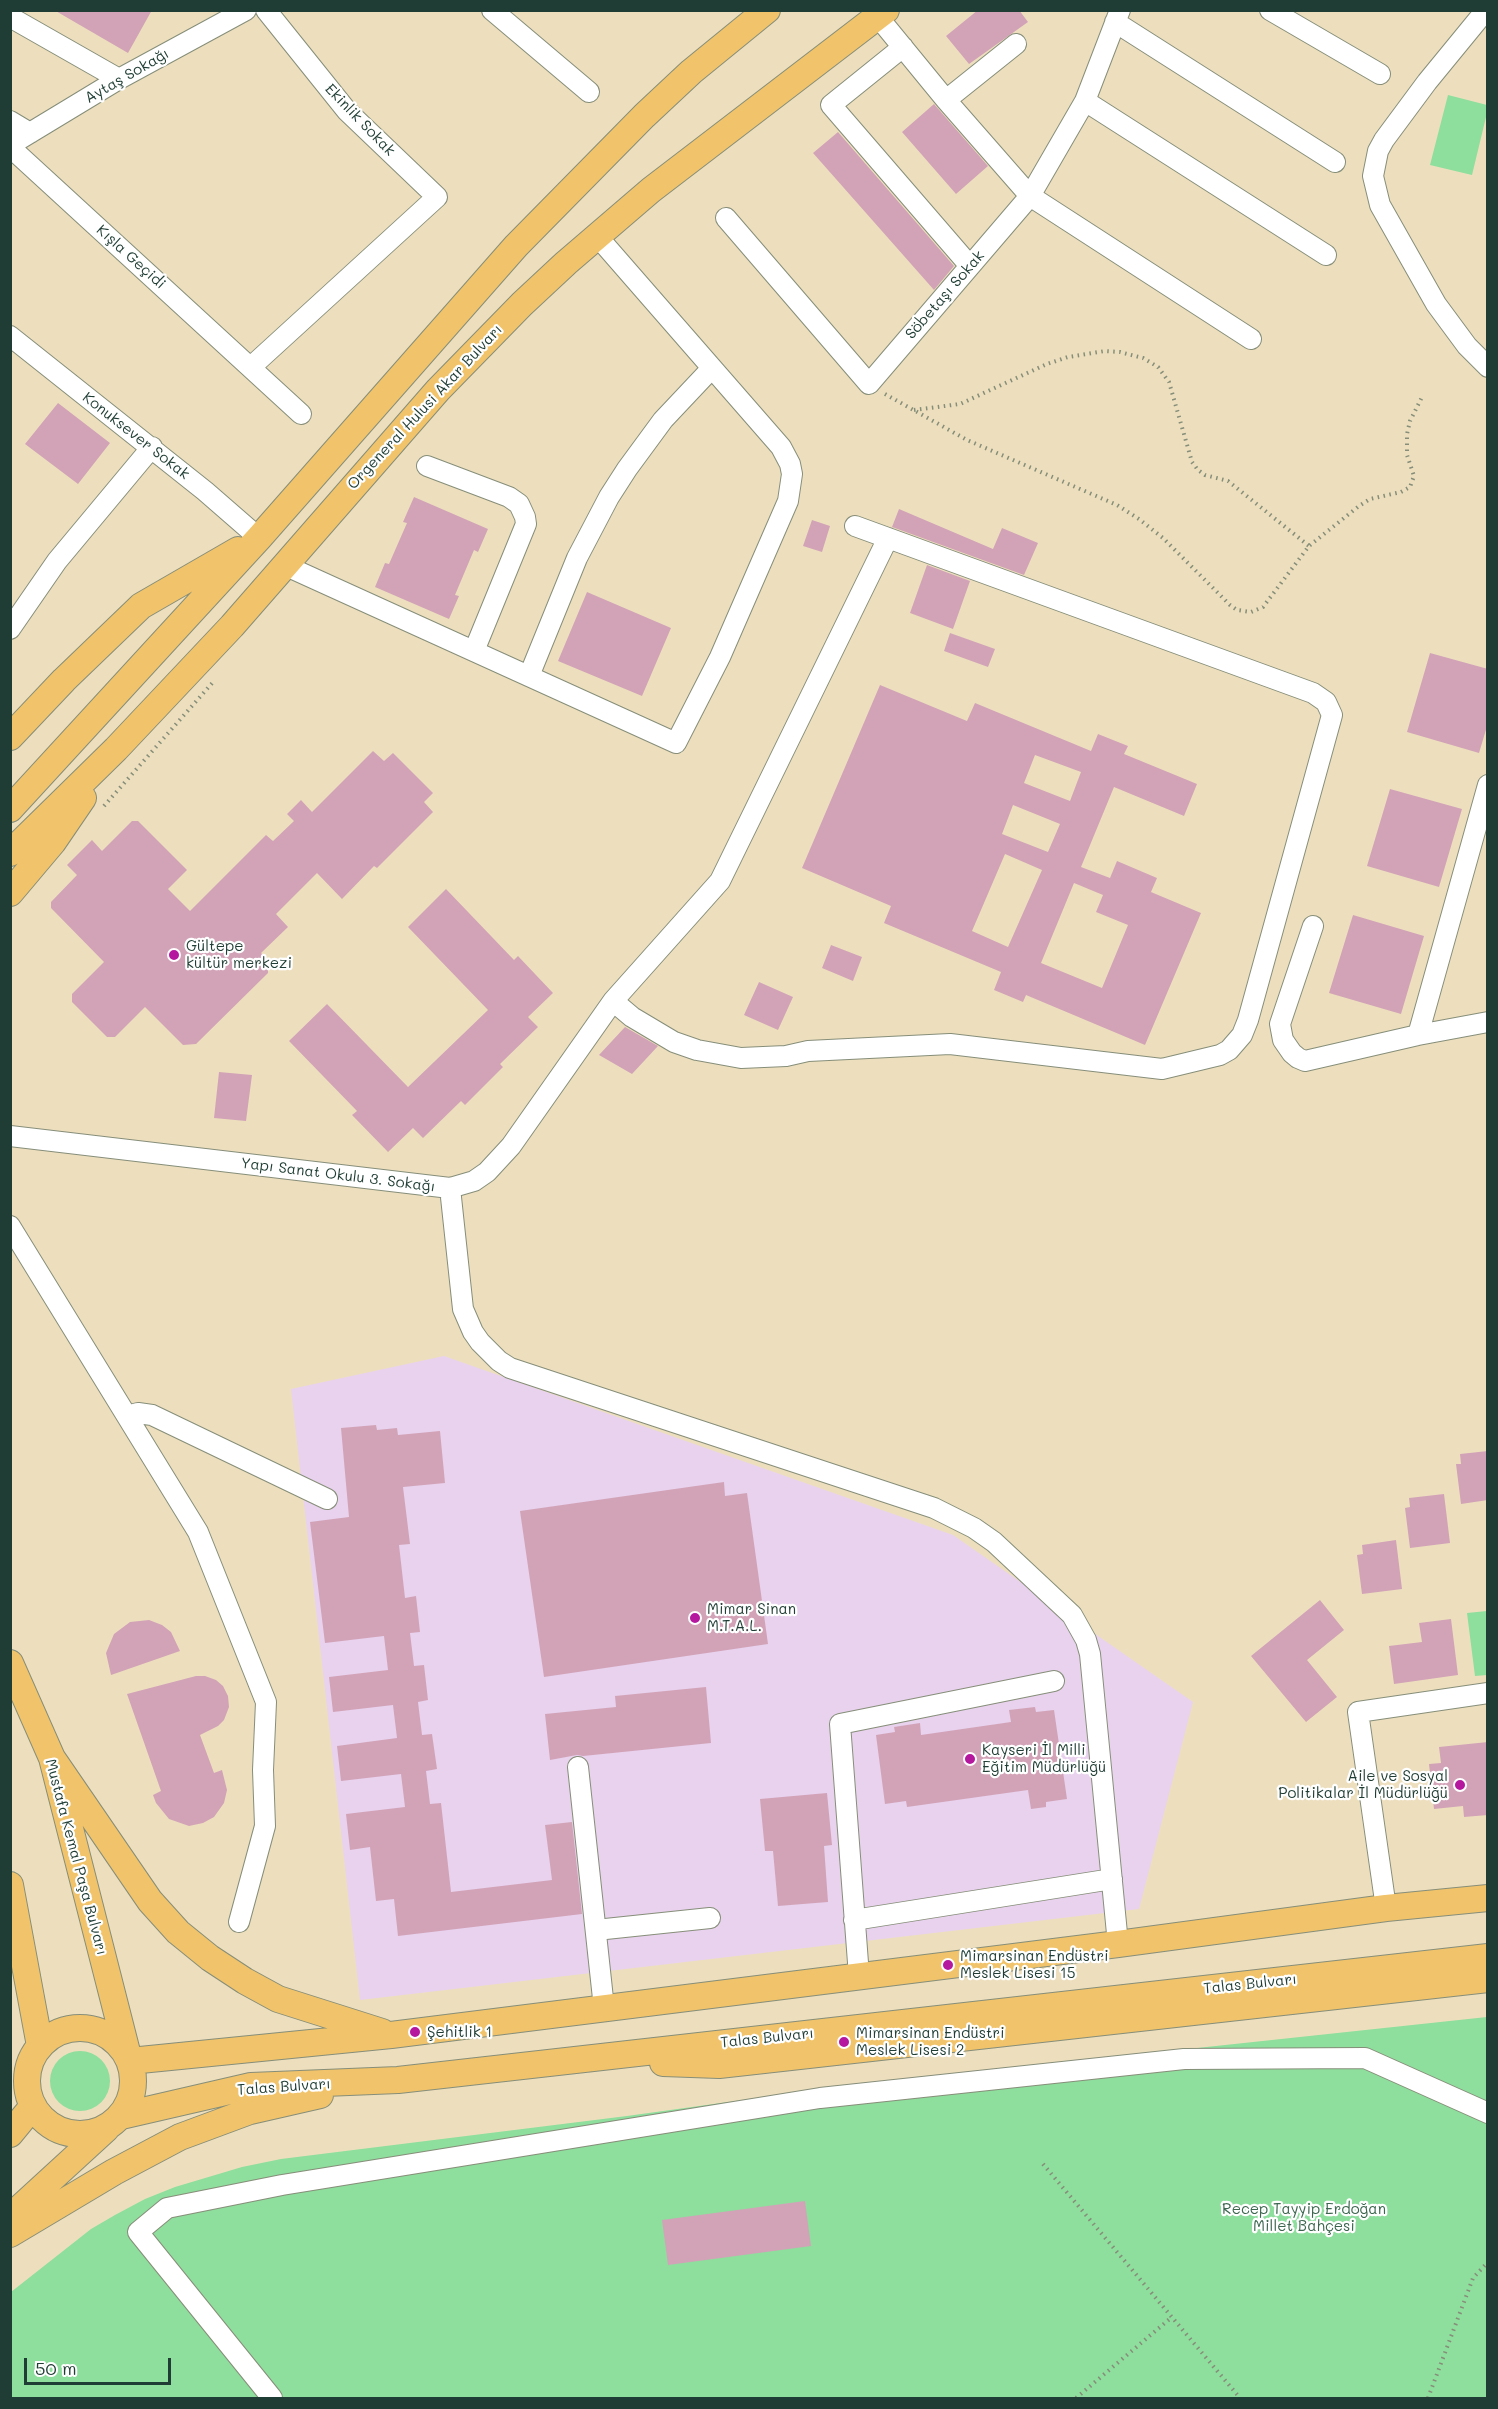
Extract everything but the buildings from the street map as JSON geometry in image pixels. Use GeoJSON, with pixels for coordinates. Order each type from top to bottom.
{"type":"FeatureCollection","features":[{"type":"Feature","properties":{"kind":"main road"},"geometry":{"type":"LineString","coordinates":[[10,809],[259,538],[459,309],[575,184],[691,72],[767,10]]}},
{"type":"Feature","properties":{"kind":"main road","name":"Orgeneral Hulusi Akar Bulvarı"},"geometry":{"type":"LineString","coordinates":[[10,853],[116,749],[232,626],[472,353],[522,304],[597,236],[678,169],[882,14]]}},
{"type":"Feature","properties":{"kind":"main road"},"geometry":{"type":"LineString","coordinates":[[10,737],[64,680],[141,606],[259,538]]}},
{"type":"Feature","properties":{"kind":"main road"},"geometry":{"type":"LineString","coordinates":[[10,893],[53,842],[116,749]]}},
{"type":"Feature","properties":{"kind":"main road","name":"Mustafa Kemal Paşa Bulvarı"},"geometry":{"type":"LineString","coordinates":[[10,1663],[52,1758],[129,2058]]}},
{"type":"Feature","properties":{"kind":"main road"},"geometry":{"type":"LineString","coordinates":[[52,1758],[150,1901],[178,1932],[210,1958],[245,1981],[279,1999],[391,2035]]}},
{"type":"Feature","properties":{"kind":"main road"},"geometry":{"type":"LineString","coordinates":[[10,1885],[28,2054],[24,2099],[10,2134]]}},
{"type":"Feature","properties":{"kind":"main road"},"geometry":{"type":"LineString","coordinates":[[129,2058],[391,2035],[1386,1908],[1488,1898]]}},
{"type":"Feature","properties":{"kind":"main road","name":"Talas Bulvarı"},"geometry":{"type":"LineString","coordinates":[[116,2120],[251,2086],[382,2081],[1488,1957]]}},
{"type":"Feature","properties":{"kind":"main road"},"geometry":{"type":"LineString","coordinates":[[576,2060],[719,2065],[1488,1979]]}},
{"type":"Feature","properties":{"kind":"main road"},"geometry":{"type":"LineString","coordinates":[[10,2217],[116,2120],[128,2106],[134,2080],[129,2058],[111,2037],[86,2028],[61,2031],[28,2054]]}},
{"type":"Feature","properties":{"kind":"main road"},"geometry":{"type":"LineString","coordinates":[[10,2234],[147,2154],[198,2130],[250,2111],[382,2081]]}},
{"type":"Feature","properties":{"kind":"main road"},"geometry":{"type":"LineString","coordinates":[[24,2099],[50,2125],[75,2134],[87,2134],[116,2120]]}},
{"type":"Feature","properties":{"kind":"street","name":"Aytaş Sokağı"},"geometry":{"type":"LineString","coordinates":[[10,146],[119,79],[246,10]]}},
{"type":"Feature","properties":{"kind":"street","name":"Ekinlik Sokak"},"geometry":{"type":"LineString","coordinates":[[252,366],[437,197],[347,111],[266,10]]}},
{"type":"Feature","properties":{"kind":"street"},"geometry":{"type":"LineString","coordinates":[[492,10],[589,92]]}},
{"type":"Feature","properties":{"kind":"street"},"geometry":{"type":"LineString","coordinates":[[1270,10],[1380,74]]}},
{"type":"Feature","properties":{"kind":"street"},"geometry":{"type":"LineString","coordinates":[[1486,10],[1427,82],[1384,140],[1378,151],[1373,176],[1380,205],[1431,297],[1456,332],[1488,367]]}},
{"type":"Feature","properties":{"kind":"street"},"geometry":{"type":"LineString","coordinates":[[882,14],[903,47],[946,100],[1030,196],[1251,339]]}},
{"type":"Feature","properties":{"kind":"street"},"geometry":{"type":"LineString","coordinates":[[1117,16],[1335,162]]}},
{"type":"Feature","properties":{"kind":"street","name":"Söbetaşı Sokak"},"geometry":{"type":"LineString","coordinates":[[869,384],[1030,196],[1085,101],[1117,16]]}},
{"type":"Feature","properties":{"kind":"street"},"geometry":{"type":"LineString","coordinates":[[10,17],[119,79]]}},
{"type":"Feature","properties":{"kind":"street"},"geometry":{"type":"LineString","coordinates":[[946,100],[1016,44]]}},
{"type":"Feature","properties":{"kind":"street"},"geometry":{"type":"LineString","coordinates":[[903,47],[831,105],[970,267]]}},
{"type":"Feature","properties":{"kind":"street"},"geometry":{"type":"LineString","coordinates":[[1085,101],[1326,255]]}},
{"type":"Feature","properties":{"kind":"street"},"geometry":{"type":"LineString","coordinates":[[10,121],[30,133]]}},
{"type":"Feature","properties":{"kind":"street","name":"Kışla Geçidi"},"geometry":{"type":"LineString","coordinates":[[10,146],[252,366],[301,414]]}},
{"type":"Feature","properties":{"kind":"street"},"geometry":{"type":"LineString","coordinates":[[726,218],[869,384]]}},
{"type":"Feature","properties":{"kind":"street"},"geometry":{"type":"LineString","coordinates":[[284,565],[676,743],[720,657],[788,501],[792,483],[790,464],[781,447],[597,236]]}},
{"type":"Feature","properties":{"kind":"street","name":"Konuksever Sokak"},"geometry":{"type":"LineString","coordinates":[[10,336],[152,447],[259,538]]}},
{"type":"Feature","properties":{"kind":"street"},"geometry":{"type":"LineString","coordinates":[[529,676],[577,558],[609,497],[663,420],[712,368]]}},
{"type":"Feature","properties":{"kind":"street"},"geometry":{"type":"LineString","coordinates":[[10,629],[57,561],[152,447]]}},
{"type":"Feature","properties":{"kind":"street"},"geometry":{"type":"LineString","coordinates":[[427,466],[515,500],[523,509],[525,516],[526,524],[474,651]]}},
{"type":"Feature","properties":{"kind":"street"},"geometry":{"type":"LineString","coordinates":[[613,1001],[632,1017],[674,1042],[697,1050],[741,1058],[775,1057],[807,1051],[950,1044],[1162,1069],[1220,1055],[1229,1050],[1242,1035],[1332,715],[1326,702],[1321,696],[855,526]]}},
{"type":"Feature","properties":{"kind":"street","name":"Yapı Sanat Okulu 3. Sokağı"},"geometry":{"type":"LineString","coordinates":[[10,1136],[450,1188],[474,1181],[500,1160],[613,1001],[720,881],[888,538]]}},
{"type":"Feature","properties":{"kind":"street"},"geometry":{"type":"LineString","coordinates":[[1418,1035],[1488,785]]}},
{"type":"Feature","properties":{"kind":"street"},"geometry":{"type":"LineString","coordinates":[[1313,926],[1280,1024],[1282,1040],[1292,1053],[1305,1061],[1418,1035],[1488,1022]]}},
{"type":"Feature","properties":{"kind":"street"},"geometry":{"type":"LineString","coordinates":[[450,1188],[464,1309],[476,1337],[488,1353],[499,1361],[510,1368],[934,1508],[994,1542],[1063,1604],[1080,1627],[1090,1654],[1118,1944]]}},
{"type":"Feature","properties":{"kind":"street"},"geometry":{"type":"LineString","coordinates":[[10,1226],[198,1532],[266,1702],[263,1770],[266,1826],[239,1922]]}},
{"type":"Feature","properties":{"kind":"street"},"geometry":{"type":"LineString","coordinates":[[127,1416],[138,1413],[152,1415],[327,1499]]}},
{"type":"Feature","properties":{"kind":"street"},"geometry":{"type":"LineString","coordinates":[[859,1976],[840,1724],[1054,1681]]}},
{"type":"Feature","properties":{"kind":"street"},"geometry":{"type":"LineString","coordinates":[[1386,1908],[1358,1712],[1488,1693]]}},
{"type":"Feature","properties":{"kind":"street"},"geometry":{"type":"LineString","coordinates":[[578,1767],[604,2008]]}},
{"type":"Feature","properties":{"kind":"street"},"geometry":{"type":"LineString","coordinates":[[854,1920],[1112,1879]]}},
{"type":"Feature","properties":{"kind":"street"},"geometry":{"type":"LineString","coordinates":[[596,1930],[710,1918]]}},
{"type":"Feature","properties":{"kind":"street"},"geometry":{"type":"LineString","coordinates":[[272,2398],[138,2232],[167,2208],[282,2185],[820,2098],[1184,2059],[1365,2058],[1488,2113]]}},
{"type":"Feature","properties":{"kind":"path"},"geometry":{"type":"LineString","coordinates":[[914,410],[960,404],[1047,364],[1068,357],[1105,351],[1136,355],[1158,367],[1169,382],[1192,462],[1198,470],[1205,475],[1228,481],[1309,546]]}},
{"type":"Feature","properties":{"kind":"path"},"geometry":{"type":"LineString","coordinates":[[869,384],[968,440],[1117,505],[1163,538],[1237,610],[1251,612],[1263,607],[1309,546],[1364,503],[1410,487],[1414,476],[1407,455],[1407,434],[1410,421],[1422,397]]}},
{"type":"Feature","properties":{"kind":"path"},"geometry":{"type":"LineString","coordinates":[[96,815],[221,673]]}},
{"type":"Feature","properties":{"kind":"path"},"geometry":{"type":"LineString","coordinates":[[1043,2164],[1240,2398]]}},
{"type":"Feature","properties":{"kind":"path"},"geometry":{"type":"LineString","coordinates":[[1428,2398],[1473,2278],[1488,2262]]}},
{"type":"Feature","properties":{"kind":"path"},"geometry":{"type":"LineString","coordinates":[[1076,2398],[1172,2317]]}},
{"type":"Feature","properties":{"kind":"shaded area","name":"Mimar Sinan M.T.A.L."},"geometry":{"type":"Polygon","coordinates":[[[444,1356],[953,1535],[1193,1702],[1139,1909],[360,2000],[291,1389],[444,1356]]]}},
{"type":"Feature","properties":{"kind":"green space"},"geometry":{"type":"Polygon","coordinates":[[[1448,95],[1487,105],[1472,175],[1430,165],[1448,95]]]}},
{"type":"Feature","properties":{"kind":"green space"},"geometry":{"type":"Polygon","coordinates":[[[1487,1611],[1487,1675],[1475,1676],[1467,1613],[1487,1611]]]}},
{"type":"Feature","properties":{"kind":"green space","name":"Recep Tayyip Erdoğan Millet Bahçesi"},"geometry":{"type":"Polygon","coordinates":[[[1487,2017],[1487,2398],[11,2398],[11,2292],[91,2229],[115,2215],[145,2199],[175,2187],[242,2167],[281,2159],[627,2116],[851,2085],[1487,2017]]]}},
{"type":"Feature","properties":{"kind":"green space"},"geometry":{"type":"Polygon","coordinates":[[[80,2051],[97,2056],[105,2064],[110,2081],[105,2098],[97,2106],[80,2111],[63,2106],[55,2098],[50,2081],[55,2064],[63,2056],[80,2051]]]}},
{"type":"Feature","properties":{"kind":"place","name":"Gültepe kültür merkezi"},"geometry":{"type":"Point","coordinates":[174,955]}},
{"type":"Feature","properties":{"kind":"place","name":"Mimar Sinan M.T.A.L."},"geometry":{"type":"Point","coordinates":[695,1618]}},
{"type":"Feature","properties":{"kind":"place","name":"Kayseri İl Milli Eğitim Müdürlüğü"},"geometry":{"type":"Point","coordinates":[970,1759]}},
{"type":"Feature","properties":{"kind":"place","name":"Aile ve Sosyal Politikalar İl Müdürlüğü"},"geometry":{"type":"Point","coordinates":[1460,1785]}},
{"type":"Feature","properties":{"kind":"place","name":"Mimarsinan Endüstri Meslek Lisesi 15"},"geometry":{"type":"Point","coordinates":[948,1965]}},
{"type":"Feature","properties":{"kind":"place","name":"Şehitlik 1"},"geometry":{"type":"Point","coordinates":[415,2032]}},
{"type":"Feature","properties":{"kind":"place","name":"Mimarsinan Endüstri Meslek Lisesi 2"},"geometry":{"type":"Point","coordinates":[844,2042]}}]}
